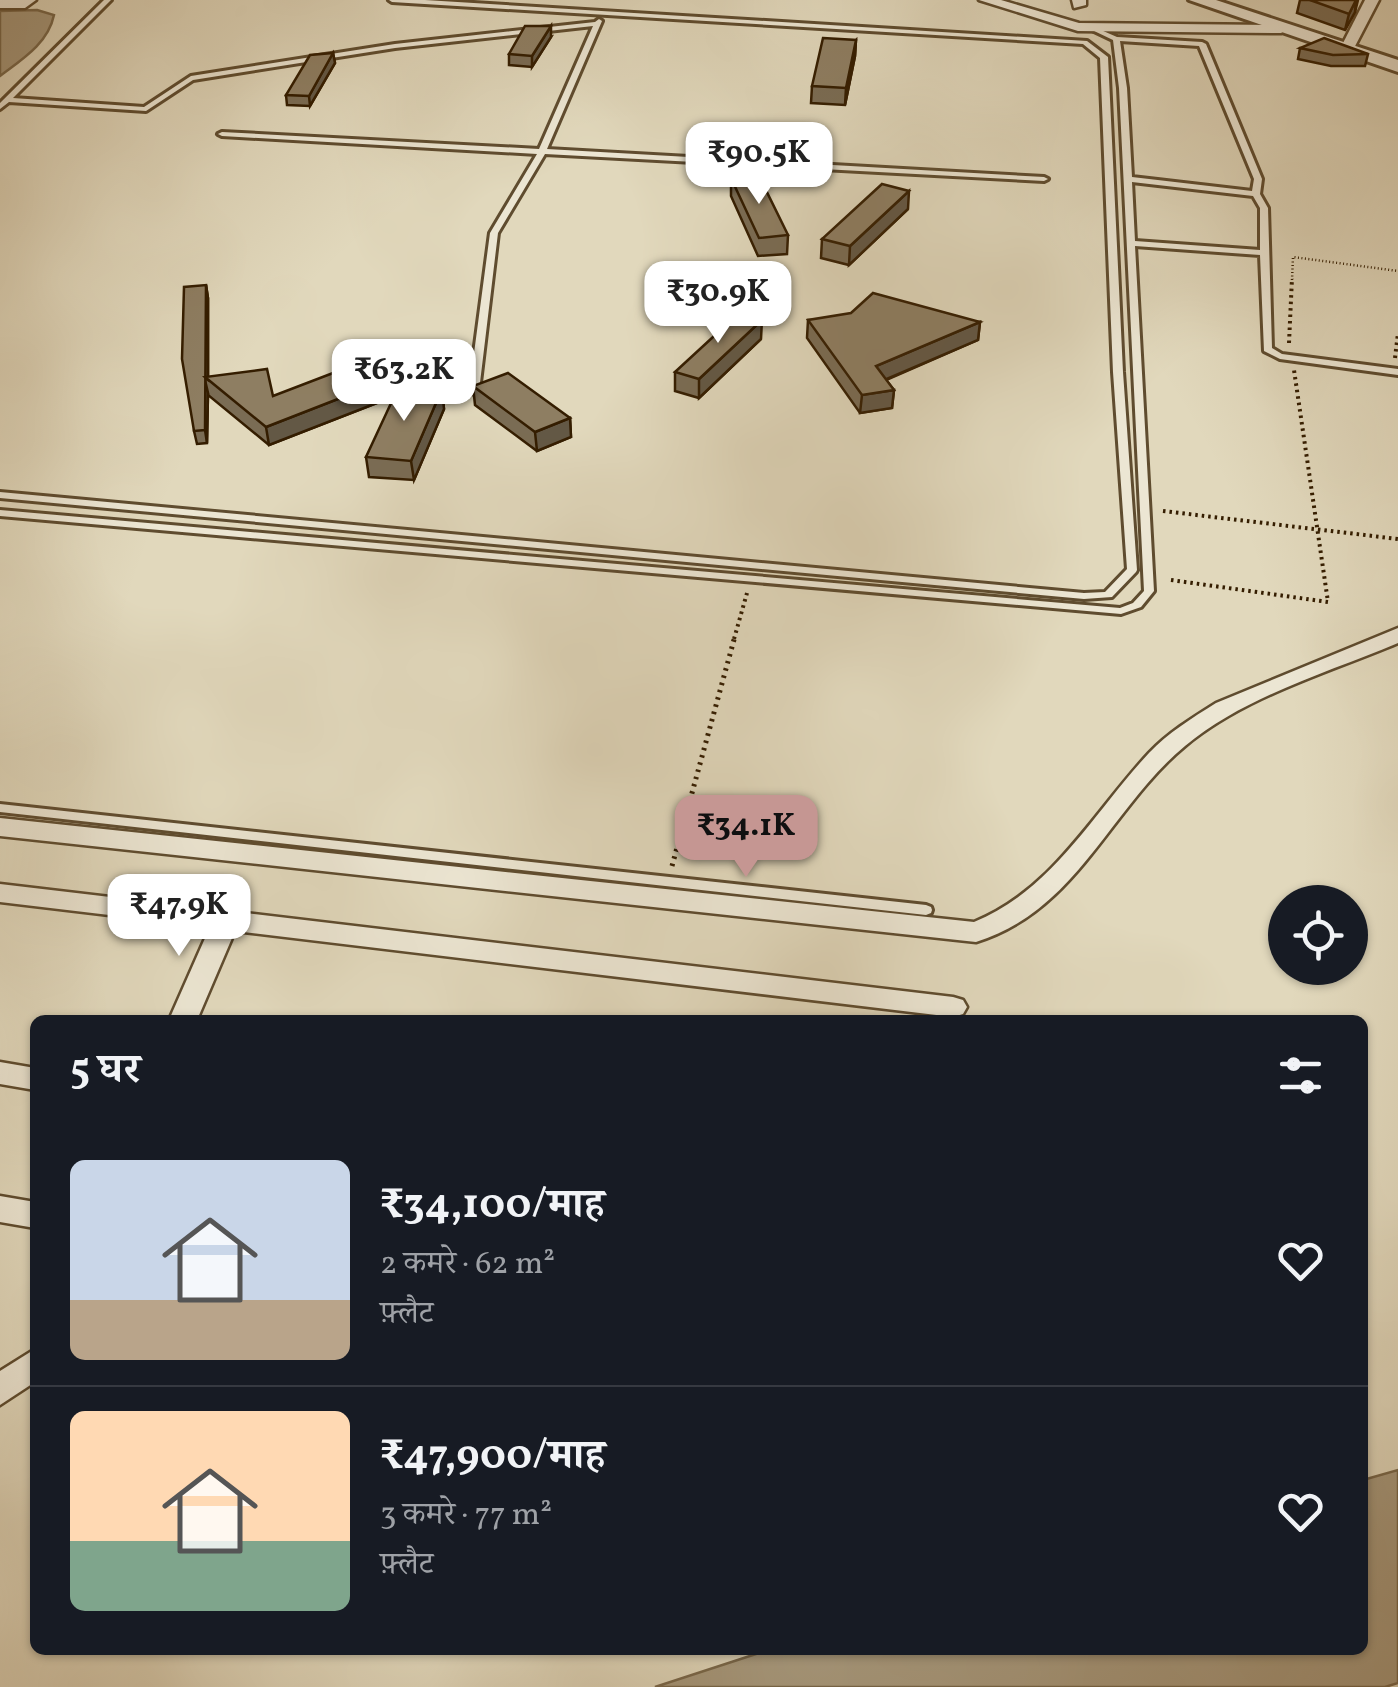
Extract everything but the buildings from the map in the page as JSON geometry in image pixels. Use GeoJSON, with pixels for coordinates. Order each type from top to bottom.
{"type":"FeatureCollection","features":[{"type":"Feature","properties":{"kind":"street"},"geometry":{"type":"LineString","coordinates":[[0,4],[24,4],[29,0]]}},
{"type":"Feature","properties":{"kind":"street"},"geometry":{"type":"LineString","coordinates":[[986,0],[1065,26],[1282,29]]}},
{"type":"Feature","properties":{"kind":"street"},"geometry":{"type":"LineString","coordinates":[[1198,0],[1282,29],[1398,56]]}},
{"type":"Feature","properties":{"kind":"street"},"geometry":{"type":"LineString","coordinates":[[1232,0],[1398,66]]}},
{"type":"Feature","properties":{"kind":"street"},"geometry":{"type":"LineString","coordinates":[[1350,44],[1372,0]]}},
{"type":"Feature","properties":{"kind":"street"},"geometry":{"type":"LineString","coordinates":[[0,827],[976,932],[1021,912],[1044,892],[1156,759],[1202,722],[1224,708],[1398,635]]}},
{"type":"Feature","properties":{"kind":"street"},"geometry":{"type":"LineString","coordinates":[[2,897],[953,1007]]}},
{"type":"Feature","properties":{"kind":"street"},"geometry":{"type":"LineString","coordinates":[[185,1015],[226,920]]}},
{"type":"Feature","properties":{"kind":"street"},"geometry":{"type":"LineString","coordinates":[[0,1073],[30,1078]]}},
{"type":"Feature","properties":{"kind":"street"},"geometry":{"type":"LineString","coordinates":[[0,1209],[30,1214]]}},
{"type":"Feature","properties":{"kind":"street"},"geometry":{"type":"LineString","coordinates":[[0,1390],[30,1367]]}},
{"type":"Feature","properties":{"kind":"lane"},"geometry":{"type":"LineString","coordinates":[[4,104],[108,0]]}},
{"type":"Feature","properties":{"kind":"lane"},"geometry":{"type":"LineString","coordinates":[[0,495],[1084,596],[1108,595],[1132,570],[1118,372],[1104,57],[1097,48],[1085,42],[392,0]]}},
{"type":"Feature","properties":{"kind":"lane"},"geometry":{"type":"LineString","coordinates":[[474,391],[494,233],[542,152],[606,10]]}},
{"type":"Feature","properties":{"kind":"lane"},"geometry":{"type":"LineString","coordinates":[[4,104],[146,109],[191,78],[395,46],[597,24]]}},
{"type":"Feature","properties":{"kind":"lane"},"geometry":{"type":"LineString","coordinates":[[1092,28],[1116,39],[1202,44],[1258,179],[1256,194],[1264,208],[1267,349],[1398,372]]}},
{"type":"Feature","properties":{"kind":"lane"},"geometry":{"type":"LineString","coordinates":[[0,513],[1121,611],[1137,605],[1149,591],[1124,88],[1116,39]]}},
{"type":"Feature","properties":{"kind":"lane"},"geometry":{"type":"LineString","coordinates":[[222,134],[1044,180]]}},
{"type":"Feature","properties":{"kind":"lane"},"geometry":{"type":"LineString","coordinates":[[1128,179],[1256,194]]}},
{"type":"Feature","properties":{"kind":"lane"},"geometry":{"type":"LineString","coordinates":[[1131,243],[1264,253]]}},
{"type":"Feature","properties":{"kind":"lane"},"geometry":{"type":"LineString","coordinates":[[0,808],[926,910]]}},
{"type":"Feature","properties":{"kind":"path"},"geometry":{"type":"LineString","coordinates":[[1172,580],[1328,602],[1290,352],[1293,257],[1398,272]]}},
{"type":"Feature","properties":{"kind":"path"},"geometry":{"type":"LineString","coordinates":[[1379,356],[1398,358],[1398,333]]}},
{"type":"Feature","properties":{"kind":"path"},"geometry":{"type":"LineString","coordinates":[[1145,508],[1398,539]]}},
{"type":"Feature","properties":{"kind":"path"},"geometry":{"type":"LineString","coordinates":[[668,884],[750,580]]}},
{"type":"Feature","properties":{"kind":"shaded area"},"geometry":{"type":"Polygon","coordinates":[[[37,10],[54,15],[46,35],[0,76],[0,11],[37,10]]]}},
{"type":"Feature","properties":{"kind":"shaded area"},"geometry":{"type":"Polygon","coordinates":[[[1398,1470],[1398,1683],[1385,1687],[655,1687],[753,1655],[1368,1655],[1368,1479],[1398,1470]]]}}]}
